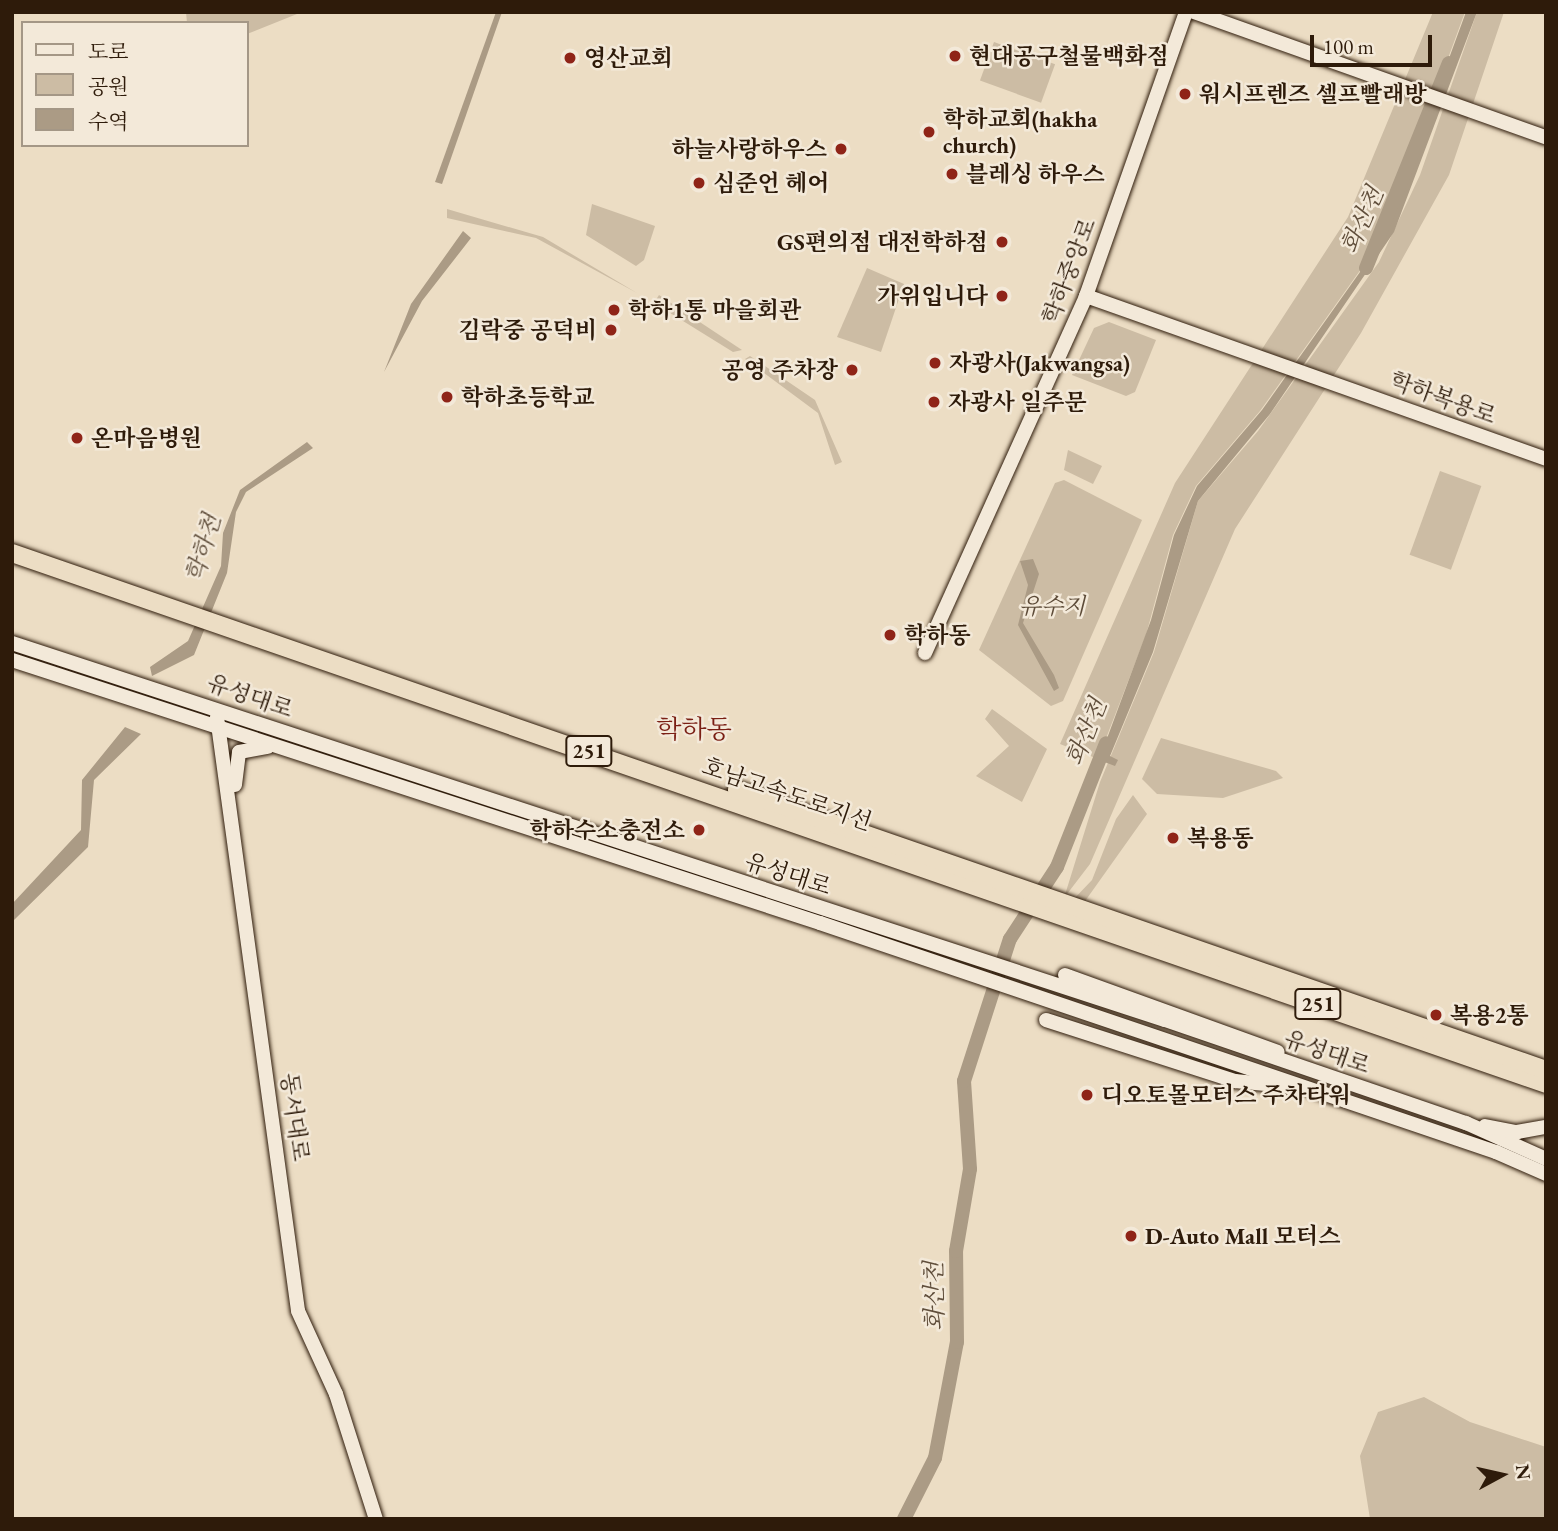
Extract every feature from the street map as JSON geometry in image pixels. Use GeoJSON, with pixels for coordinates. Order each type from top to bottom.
{"type":"FeatureCollection","features":[{"type":"Feature","properties":{"kind":"highway","name":"호남고속도로지선"},"geometry":{"type":"LineString","coordinates":[[12,540],[179,598],[222,619],[1092,919],[1546,1084]]}},
{"type":"Feature","properties":{"kind":"highway","name":"호남고속도로지선"},"geometry":{"type":"LineString","coordinates":[[12,553],[195,616],[222,619]]}},
{"type":"Feature","properties":{"kind":"highway","name":"호남고속도로지선"},"geometry":{"type":"LineString","coordinates":[[1092,919],[1546,1070]]}},
{"type":"Feature","properties":{"kind":"street","name":"학하중앙로"},"geometry":{"type":"LineString","coordinates":[[925,653],[1086,296],[1186,12]]}},
{"type":"Feature","properties":{"kind":"street"},"geometry":{"type":"LineString","coordinates":[[1194,12],[1546,137]]}},
{"type":"Feature","properties":{"kind":"street","name":"학하복용로"},"geometry":{"type":"LineString","coordinates":[[1086,296],[1546,459]]}},
{"type":"Feature","properties":{"kind":"street","name":"유성대로"},"geometry":{"type":"LineString","coordinates":[[12,643],[215,709],[936,955],[1074,1009],[1301,1086],[1546,1174]]}},
{"type":"Feature","properties":{"kind":"street","name":"유성대로"},"geometry":{"type":"LineString","coordinates":[[12,660],[218,725],[280,748],[936,955],[1080,994],[1466,1123],[1546,1159]]}},
{"type":"Feature","properties":{"kind":"street","name":"동서대로"},"geometry":{"type":"LineString","coordinates":[[215,709],[298,1311],[336,1394],[376,1519]]}},
{"type":"Feature","properties":{"kind":"street"},"geometry":{"type":"LineString","coordinates":[[230,813],[239,752],[280,748]]}},
{"type":"Feature","properties":{"kind":"street"},"geometry":{"type":"LineString","coordinates":[[1065,975],[1256,1041],[1323,1075]]}},
{"type":"Feature","properties":{"kind":"street"},"geometry":{"type":"LineString","coordinates":[[1046,1020],[1235,1081],[1301,1086]]}},
{"type":"Feature","properties":{"kind":"street"},"geometry":{"type":"LineString","coordinates":[[1466,1123],[1517,1132],[1546,1127]]}},
{"type":"Feature","properties":{"kind":"green space"},"geometry":{"type":"Polygon","coordinates":[[[186,12],[302,12],[248,34],[248,21],[187,21],[186,12]]]}},
{"type":"Feature","properties":{"kind":"green space"},"geometry":{"type":"Polygon","coordinates":[[[1433,12],[1465,12],[1381,241],[1260,411],[1196,486],[1173,535],[1146,635],[1098,759],[1060,744],[1175,483],[1348,217],[1433,12]]]}},
{"type":"Feature","properties":{"kind":"green space"},"geometry":{"type":"Polygon","coordinates":[[[1477,12],[1504,12],[1449,175],[1361,333],[1235,529],[1090,864],[1064,898],[1100,782],[1154,652],[1198,501],[1258,431],[1379,262],[1420,175],[1477,12]]]}},
{"type":"Feature","properties":{"kind":"green space"},"geometry":{"type":"Polygon","coordinates":[[[994,42],[1055,64],[1041,103],[980,81],[994,42]]]}},
{"type":"Feature","properties":{"kind":"green space"},"geometry":{"type":"Polygon","coordinates":[[[592,204],[655,226],[644,260],[636,266],[586,235],[592,204]]]}},
{"type":"Feature","properties":{"kind":"green space"},"geometry":{"type":"Polygon","coordinates":[[[447,209],[543,237],[637,293],[536,238],[447,218],[447,209]]]}},
{"type":"Feature","properties":{"kind":"green space"},"geometry":{"type":"Polygon","coordinates":[[[867,268],[904,284],[881,352],[837,337],[867,268]]]}},
{"type":"Feature","properties":{"kind":"green space"},"geometry":{"type":"Polygon","coordinates":[[[659,295],[742,350],[733,352],[654,303],[659,295]]]}},
{"type":"Feature","properties":{"kind":"green space"},"geometry":{"type":"Polygon","coordinates":[[[1109,322],[1156,340],[1135,392],[1126,396],[1072,375],[1094,328],[1109,322]]]}},
{"type":"Feature","properties":{"kind":"green space"},"geometry":{"type":"Polygon","coordinates":[[[750,356],[815,400],[842,462],[835,465],[818,413],[745,359],[750,356]]]}},
{"type":"Feature","properties":{"kind":"green space"},"geometry":{"type":"Polygon","coordinates":[[[1068,450],[1102,466],[1093,484],[1064,470],[1068,450]]]}},
{"type":"Feature","properties":{"kind":"green space"},"geometry":{"type":"Polygon","coordinates":[[[1440,471],[1481,486],[1451,570],[1410,555],[1440,471]]]}},
{"type":"Feature","properties":{"kind":"green space","name":"유수지"},"geometry":{"type":"Polygon","coordinates":[[[1064,480],[1142,520],[1063,701],[1051,706],[979,650],[1055,483],[1064,480]]]}},
{"type":"Feature","properties":{"kind":"green space"},"geometry":{"type":"Polygon","coordinates":[[[992,709],[1047,749],[1022,802],[976,776],[1009,746],[985,719],[992,709]]]}},
{"type":"Feature","properties":{"kind":"green space"},"geometry":{"type":"Polygon","coordinates":[[[1161,738],[1276,771],[1283,778],[1223,798],[1157,794],[1142,779],[1161,738]]]}},
{"type":"Feature","properties":{"kind":"green space"},"geometry":{"type":"Polygon","coordinates":[[[1133,795],[1147,814],[1083,904],[1072,901],[1092,880],[1116,819],[1133,795]]]}},
{"type":"Feature","properties":{"kind":"green space"},"geometry":{"type":"Polygon","coordinates":[[[1424,1397],[1470,1422],[1546,1447],[1546,1519],[1370,1519],[1360,1456],[1378,1412],[1424,1397]]]}},
{"type":"Feature","properties":{"kind":"water"},"geometry":{"type":"Polygon","coordinates":[[[496,12],[502,12],[442,184],[435,182],[496,12]]]}},
{"type":"Feature","properties":{"kind":"water"},"geometry":{"type":"Polygon","coordinates":[[[1466,12],[1477,12],[1394,232],[1270,414],[1198,501],[1153,652],[1110,756],[1118,760],[1115,766],[1099,760],[1151,620],[1174,535],[1197,486],[1262,410],[1382,241],[1466,12]]]}},
{"type":"Feature","properties":{"kind":"water"},"geometry":{"type":"Polygon","coordinates":[[[463,231],[471,238],[422,301],[384,372],[411,304],[463,231]]]}},
{"type":"Feature","properties":{"kind":"water"},"geometry":{"type":"Polygon","coordinates":[[[307,442],[313,448],[246,492],[236,512],[227,573],[194,655],[152,676],[150,667],[188,641],[221,566],[223,533],[240,490],[307,442]]]}},
{"type":"Feature","properties":{"kind":"water"},"geometry":{"type":"Polygon","coordinates":[[[1033,559],[1039,574],[1023,623],[1054,675],[1059,688],[1054,691],[1018,625],[1028,585],[1020,561],[1033,559]]]}},
{"type":"Feature","properties":{"kind":"water"},"geometry":{"type":"Polygon","coordinates":[[[125,727],[141,734],[94,780],[88,847],[12,922],[12,904],[81,830],[82,780],[125,727]]]}},
{"type":"Feature","properties":{"kind":"waterway","name":"화산천"},"geometry":{"type":"LineString","coordinates":[[1366,268],[1449,63]]}},
{"type":"Feature","properties":{"kind":"waterway","name":"화산천"},"geometry":{"type":"LineString","coordinates":[[904,1519],[935,1458],[957,1342],[956,1251],[970,1169],[964,1081],[1010,939],[1057,867],[1106,743]]}},
{"type":"Feature","properties":{"kind":"place","name":"현대공구철물백화점"},"geometry":{"type":"Point","coordinates":[955,56]}},
{"type":"Feature","properties":{"kind":"place","name":"영산교회"},"geometry":{"type":"Point","coordinates":[570,58]}},
{"type":"Feature","properties":{"kind":"place","name":"워시프렌즈 셀프빨래방"},"geometry":{"type":"Point","coordinates":[1185,94]}},
{"type":"Feature","properties":{"kind":"place","name":"학하교회(hakha church)"},"geometry":{"type":"Point","coordinates":[929,132]}},
{"type":"Feature","properties":{"kind":"place","name":"하늘사랑하우스"},"geometry":{"type":"Point","coordinates":[841,149]}},
{"type":"Feature","properties":{"kind":"place","name":"블레싱 하우스"},"geometry":{"type":"Point","coordinates":[952,174]}},
{"type":"Feature","properties":{"kind":"place","name":"심준언 헤어"},"geometry":{"type":"Point","coordinates":[699,183]}},
{"type":"Feature","properties":{"kind":"place","name":"GS편의점 대전학하점"},"geometry":{"type":"Point","coordinates":[1002,242]}},
{"type":"Feature","properties":{"kind":"place","name":"가위입니다"},"geometry":{"type":"Point","coordinates":[1002,296]}},
{"type":"Feature","properties":{"kind":"place","name":"학하1통 마을회관"},"geometry":{"type":"Point","coordinates":[614,310]}},
{"type":"Feature","properties":{"kind":"place","name":"김락중 공덕비"},"geometry":{"type":"Point","coordinates":[611,330]}},
{"type":"Feature","properties":{"kind":"place","name":"자광사(Jakwangsa)"},"geometry":{"type":"Point","coordinates":[935,363]}},
{"type":"Feature","properties":{"kind":"place","name":"공영 주차장"},"geometry":{"type":"Point","coordinates":[852,370]}},
{"type":"Feature","properties":{"kind":"place","name":"학하초등학교"},"geometry":{"type":"Point","coordinates":[447,397]}},
{"type":"Feature","properties":{"kind":"place","name":"자광사 일주문"},"geometry":{"type":"Point","coordinates":[934,402]}},
{"type":"Feature","properties":{"kind":"place","name":"온마음병원"},"geometry":{"type":"Point","coordinates":[77,438]}},
{"type":"Feature","properties":{"kind":"place","name":"학하동"},"geometry":{"type":"Point","coordinates":[890,635]}},
{"type":"Feature","properties":{"kind":"place","name":"학하수소충전소"},"geometry":{"type":"Point","coordinates":[699,830]}},
{"type":"Feature","properties":{"kind":"place","name":"복용동"},"geometry":{"type":"Point","coordinates":[1173,838]}},
{"type":"Feature","properties":{"kind":"place","name":"복용2통"},"geometry":{"type":"Point","coordinates":[1436,1015]}},
{"type":"Feature","properties":{"kind":"place","name":"디오토몰모터스 주차타워"},"geometry":{"type":"Point","coordinates":[1087,1095]}},
{"type":"Feature","properties":{"kind":"place","name":"D-Auto Mall 모터스"},"geometry":{"type":"Point","coordinates":[1131,1236]}},
{"type":"Feature","properties":{"kind":"district","name":"학하동"},"geometry":{"type":"Point","coordinates":[694,730]}},
{"type":"Feature","properties":{"kind":"water label","name":"학하천"},"geometry":{"type":"Point","coordinates":[203,548]}}]}
